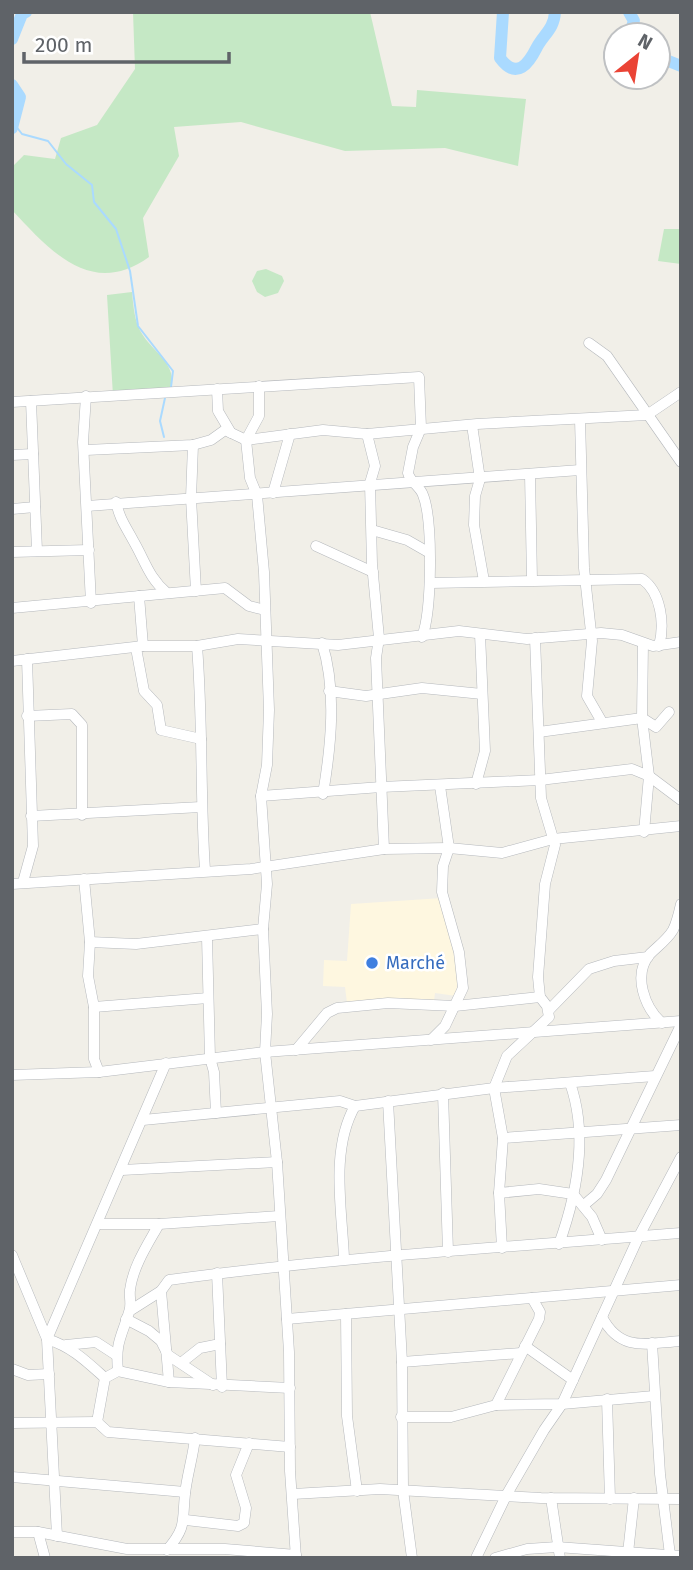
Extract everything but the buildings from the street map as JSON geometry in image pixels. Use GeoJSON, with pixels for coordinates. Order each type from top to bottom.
{"type":"FeatureCollection","features":[{"type":"Feature","properties":{"kind":"street"},"geometry":{"type":"LineString","coordinates":[[589,343],[607,356],[681,462]]}},
{"type":"Feature","properties":{"kind":"street"},"geometry":{"type":"LineString","coordinates":[[12,402],[418,377],[421,382],[421,428],[408,464],[409,478],[423,495],[428,552],[429,617],[422,637]]}},
{"type":"Feature","properties":{"kind":"street"},"geometry":{"type":"LineString","coordinates":[[12,1532],[38,1532],[112,1548],[296,1556],[287,1319],[273,1108],[265,1052],[267,1014],[263,929],[267,866],[261,796],[267,765],[269,710],[257,495],[250,478],[246,440],[259,416],[259,386]]}},
{"type":"Feature","properties":{"kind":"street"},"geometry":{"type":"LineString","coordinates":[[217,389],[218,411],[232,433]]}},
{"type":"Feature","properties":{"kind":"street"},"geometry":{"type":"LineString","coordinates":[[86,450],[193,445],[211,440],[222,431],[246,440],[331,430],[367,434],[421,428],[647,415],[681,392]]}},
{"type":"Feature","properties":{"kind":"street"},"geometry":{"type":"LineString","coordinates":[[86,396],[83,442],[86,450],[91,603]]}},
{"type":"Feature","properties":{"kind":"street"},"geometry":{"type":"LineString","coordinates":[[31,401],[37,551]]}},
{"type":"Feature","properties":{"kind":"street"},"geometry":{"type":"LineString","coordinates":[[580,419],[585,579],[592,634],[587,696],[602,722]]}},
{"type":"Feature","properties":{"kind":"street"},"geometry":{"type":"LineString","coordinates":[[472,425],[480,479],[474,508],[484,581]]}},
{"type":"Feature","properties":{"kind":"street"},"geometry":{"type":"LineString","coordinates":[[273,493],[290,434]]}},
{"type":"Feature","properties":{"kind":"street"},"geometry":{"type":"LineString","coordinates":[[367,434],[372,442],[375,466],[370,484],[373,572],[379,638],[377,695],[384,849]]}},
{"type":"Feature","properties":{"kind":"street"},"geometry":{"type":"LineString","coordinates":[[193,445],[191,498],[196,590]]}},
{"type":"Feature","properties":{"kind":"street"},"geometry":{"type":"LineString","coordinates":[[12,455],[33,454]]}},
{"type":"Feature","properties":{"kind":"street"},"geometry":{"type":"LineString","coordinates":[[87,506],[580,470]]}},
{"type":"Feature","properties":{"kind":"street"},"geometry":{"type":"LineString","coordinates":[[530,474],[532,580]]}},
{"type":"Feature","properties":{"kind":"street"},"geometry":{"type":"LineString","coordinates":[[116,502],[121,523],[135,542],[149,575],[167,593]]}},
{"type":"Feature","properties":{"kind":"street"},"geometry":{"type":"LineString","coordinates":[[12,509],[35,508]]}},
{"type":"Feature","properties":{"kind":"street"},"geometry":{"type":"LineString","coordinates":[[372,530],[407,540],[428,552]]}},
{"type":"Feature","properties":{"kind":"street"},"geometry":{"type":"LineString","coordinates":[[316,546],[373,572]]}},
{"type":"Feature","properties":{"kind":"street"},"geometry":{"type":"LineString","coordinates":[[12,552],[89,550]]}},
{"type":"Feature","properties":{"kind":"street"},"geometry":{"type":"LineString","coordinates":[[430,583],[585,579],[646,581],[655,593],[661,617],[659,646]]}},
{"type":"Feature","properties":{"kind":"street"},"geometry":{"type":"LineString","coordinates":[[12,608],[91,603],[225,588],[249,607],[265,610]]}},
{"type":"Feature","properties":{"kind":"street"},"geometry":{"type":"LineString","coordinates":[[139,596],[139,647],[144,691],[157,705],[161,730],[201,739]]}},
{"type":"Feature","properties":{"kind":"street"},"geometry":{"type":"LineString","coordinates":[[12,661],[139,647],[197,646],[238,639],[338,645],[379,638],[422,637],[459,631],[535,638],[622,635],[659,646],[681,642]]}},
{"type":"Feature","properties":{"kind":"street"},"geometry":{"type":"LineString","coordinates":[[476,784],[485,751],[480,634]]}},
{"type":"Feature","properties":{"kind":"street"},"geometry":{"type":"LineString","coordinates":[[502,1248],[499,1193],[503,1138],[494,1088],[507,1056],[549,1017],[549,1010],[540,997],[538,976],[543,906],[555,845],[544,812],[540,780],[535,638]]}},
{"type":"Feature","properties":{"kind":"street"},"geometry":{"type":"LineString","coordinates":[[322,643],[329,691],[330,748],[323,794]]}},
{"type":"Feature","properties":{"kind":"street"},"geometry":{"type":"LineString","coordinates":[[643,643],[642,718],[649,776],[644,832]]}},
{"type":"Feature","properties":{"kind":"street"},"geometry":{"type":"LineString","coordinates":[[197,646],[202,703],[201,807],[205,870]]}},
{"type":"Feature","properties":{"kind":"street"},"geometry":{"type":"LineString","coordinates":[[18,883],[30,866],[33,846],[27,659]]}},
{"type":"Feature","properties":{"kind":"street"},"geometry":{"type":"LineString","coordinates":[[329,691],[351,695],[377,695],[422,688],[482,694]]}},
{"type":"Feature","properties":{"kind":"street"},"geometry":{"type":"LineString","coordinates":[[539,732],[642,718],[656,727],[669,712]]}},
{"type":"Feature","properties":{"kind":"street"},"geometry":{"type":"LineString","coordinates":[[27,716],[72,714],[78,717],[82,725],[82,815]]}},
{"type":"Feature","properties":{"kind":"street"},"geometry":{"type":"LineString","coordinates":[[261,796],[323,794],[381,787],[540,780],[625,769],[639,770],[681,800]]}},
{"type":"Feature","properties":{"kind":"street"},"geometry":{"type":"LineString","coordinates":[[429,1041],[445,1026],[463,988],[441,882],[449,848],[440,786]]}},
{"type":"Feature","properties":{"kind":"street"},"geometry":{"type":"LineString","coordinates":[[31,816],[201,807]]}},
{"type":"Feature","properties":{"kind":"street"},"geometry":{"type":"LineString","coordinates":[[18,883],[166,876],[205,870],[267,866],[384,849],[449,848],[502,853],[553,839],[679,829]]}},
{"type":"Feature","properties":{"kind":"street"},"geometry":{"type":"LineString","coordinates":[[83,879],[90,942],[88,976],[94,1007],[94,1059],[99,1072]]}},
{"type":"Feature","properties":{"kind":"street"},"geometry":{"type":"LineString","coordinates":[[662,1023],[649,1012],[643,998],[648,957],[675,928],[681,904]]}},
{"type":"Feature","properties":{"kind":"street"},"geometry":{"type":"LineString","coordinates":[[90,942],[136,944],[263,929]]}},
{"type":"Feature","properties":{"kind":"street"},"geometry":{"type":"LineString","coordinates":[[206,937],[210,1058],[216,1114]]}},
{"type":"Feature","properties":{"kind":"street"},"geometry":{"type":"LineString","coordinates":[[549,1010],[589,969],[614,961],[648,957]]}},
{"type":"Feature","properties":{"kind":"street"},"geometry":{"type":"LineString","coordinates":[[296,1050],[327,1013],[337,1008],[388,1003],[455,1006],[540,997]]}},
{"type":"Feature","properties":{"kind":"street"},"geometry":{"type":"LineString","coordinates":[[94,1007],[208,998]]}},
{"type":"Feature","properties":{"kind":"street"},"geometry":{"type":"LineString","coordinates":[[12,1075],[99,1072],[265,1052],[681,1023],[606,1180],[597,1194],[584,1205]]}},
{"type":"Feature","properties":{"kind":"street"},"geometry":{"type":"LineString","coordinates":[[47,1339],[166,1063]]}},
{"type":"Feature","properties":{"kind":"street"},"geometry":{"type":"LineString","coordinates":[[143,1120],[340,1101],[355,1106],[443,1093],[655,1076]]}},
{"type":"Feature","properties":{"kind":"street"},"geometry":{"type":"LineString","coordinates":[[559,1244],[573,1194],[579,1133],[578,1113],[570,1083]]}},
{"type":"Feature","properties":{"kind":"street"},"geometry":{"type":"LineString","coordinates":[[443,1093],[449,1252]]}},
{"type":"Feature","properties":{"kind":"street"},"geometry":{"type":"LineString","coordinates":[[388,1101],[402,1362],[402,1490],[412,1558]]}},
{"type":"Feature","properties":{"kind":"street"},"geometry":{"type":"LineString","coordinates":[[344,1258],[340,1157],[345,1127],[355,1106]]}},
{"type":"Feature","properties":{"kind":"street"},"geometry":{"type":"LineString","coordinates":[[503,1138],[681,1125]]}},
{"type":"Feature","properties":{"kind":"street"},"geometry":{"type":"LineString","coordinates":[[476,1558],[507,1494],[562,1404],[639,1236],[681,1157]]}},
{"type":"Feature","properties":{"kind":"street"},"geometry":{"type":"LineString","coordinates":[[122,1170],[277,1162]]}},
{"type":"Feature","properties":{"kind":"street"},"geometry":{"type":"LineString","coordinates":[[669,1181],[681,1180]]}},
{"type":"Feature","properties":{"kind":"street"},"geometry":{"type":"LineString","coordinates":[[499,1193],[539,1189],[573,1194],[584,1205],[602,1241]]}},
{"type":"Feature","properties":{"kind":"street"},"geometry":{"type":"LineString","coordinates":[[98,1224],[159,1224],[279,1216]]}},
{"type":"Feature","properties":{"kind":"street"},"geometry":{"type":"LineString","coordinates":[[118,1371],[116,1356],[121,1329],[128,1314],[136,1267],[159,1224]]}},
{"type":"Feature","properties":{"kind":"street"},"geometry":{"type":"LineString","coordinates":[[128,1314],[161,1291],[169,1280],[344,1258],[602,1241],[681,1233]]}},
{"type":"Feature","properties":{"kind":"street"},"geometry":{"type":"LineString","coordinates":[[12,1255],[47,1339],[54,1424],[57,1536]]}},
{"type":"Feature","properties":{"kind":"street"},"geometry":{"type":"LineString","coordinates":[[217,1273],[219,1387]]}},
{"type":"Feature","properties":{"kind":"street"},"geometry":{"type":"LineString","coordinates":[[287,1319],[681,1285]]}},
{"type":"Feature","properties":{"kind":"street"},"geometry":{"type":"LineString","coordinates":[[161,1291],[169,1382]]}},
{"type":"Feature","properties":{"kind":"street"},"geometry":{"type":"LineString","coordinates":[[496,1405],[540,1313],[532,1298]]}},
{"type":"Feature","properties":{"kind":"street"},"geometry":{"type":"LineString","coordinates":[[128,1314],[155,1336],[168,1355],[219,1387]]}},
{"type":"Feature","properties":{"kind":"street"},"geometry":{"type":"LineString","coordinates":[[346,1314],[347,1416],[357,1492]]}},
{"type":"Feature","properties":{"kind":"street"},"geometry":{"type":"LineString","coordinates":[[602,1317],[610,1333],[626,1342],[639,1345],[681,1341]]}},
{"type":"Feature","properties":{"kind":"street"},"geometry":{"type":"LineString","coordinates":[[47,1339],[66,1345],[96,1342],[116,1356]]}},
{"type":"Feature","properties":{"kind":"street"},"geometry":{"type":"LineString","coordinates":[[495,1558],[527,1549],[558,1553],[676,1555],[662,1498],[652,1343]]}},
{"type":"Feature","properties":{"kind":"street"},"geometry":{"type":"LineString","coordinates":[[181,1363],[200,1348],[220,1344]]}},
{"type":"Feature","properties":{"kind":"street"},"geometry":{"type":"LineString","coordinates":[[66,1345],[104,1378]]}},
{"type":"Feature","properties":{"kind":"street"},"geometry":{"type":"LineString","coordinates":[[402,1362],[523,1350],[573,1380]]}},
{"type":"Feature","properties":{"kind":"street"},"geometry":{"type":"LineString","coordinates":[[12,1369],[28,1375],[49,1374]]}},
{"type":"Feature","properties":{"kind":"street"},"geometry":{"type":"LineString","coordinates":[[104,1378],[118,1371],[169,1382],[219,1387],[290,1388]]}},
{"type":"Feature","properties":{"kind":"street"},"geometry":{"type":"LineString","coordinates":[[97,1422],[104,1378]]}},
{"type":"Feature","properties":{"kind":"street"},"geometry":{"type":"LineString","coordinates":[[401,1417],[451,1417],[496,1405],[562,1404],[654,1396]]}},
{"type":"Feature","properties":{"kind":"street"},"geometry":{"type":"LineString","coordinates":[[607,1399],[610,1499]]}},
{"type":"Feature","properties":{"kind":"street"},"geometry":{"type":"LineString","coordinates":[[12,1423],[97,1422],[108,1432],[290,1447]]}},
{"type":"Feature","properties":{"kind":"street"},"geometry":{"type":"LineString","coordinates":[[167,1550],[180,1536],[186,1520],[185,1492],[192,1469],[195,1438]]}},
{"type":"Feature","properties":{"kind":"street"},"geometry":{"type":"LineString","coordinates":[[186,1520],[238,1526],[244,1523],[246,1508],[236,1475],[249,1443]]}},
{"type":"Feature","properties":{"kind":"street"},"geometry":{"type":"LineString","coordinates":[[12,1477],[185,1492]]}},
{"type":"Feature","properties":{"kind":"street"},"geometry":{"type":"LineString","coordinates":[[293,1494],[402,1490],[551,1498],[681,1499]]}},
{"type":"Feature","properties":{"kind":"street"},"geometry":{"type":"LineString","coordinates":[[551,1498],[558,1553]]}},
{"type":"Feature","properties":{"kind":"street"},"geometry":{"type":"LineString","coordinates":[[628,1553],[635,1499]]}},
{"type":"Feature","properties":{"kind":"street"},"geometry":{"type":"LineString","coordinates":[[38,1532],[45,1558]]}},
{"type":"Feature","properties":{"kind":"shaded area"},"geometry":{"type":"Polygon","coordinates":[[[442,898],[458,975],[456,996],[435,993],[434,1001],[347,1003],[345,987],[323,986],[324,960],[347,961],[351,904],[442,898]]]}},
{"type":"Feature","properties":{"kind":"green space"},"geometry":{"type":"Polygon","coordinates":[[[133,12],[370,12],[392,106],[416,107],[417,90],[526,99],[518,166],[445,148],[345,151],[241,122],[174,127],[179,156],[143,218],[149,257],[128,268],[109,273],[74,265],[42,241],[12,210],[12,167],[24,155],[55,159],[61,138],[97,125],[135,69],[133,12]]]}},
{"type":"Feature","properties":{"kind":"green space"},"geometry":{"type":"Polygon","coordinates":[[[664,229],[681,229],[681,264],[658,261],[664,229]]]}},
{"type":"Feature","properties":{"kind":"green space"},"geometry":{"type":"Polygon","coordinates":[[[266,269],[282,276],[284,281],[278,293],[265,297],[257,292],[252,281],[257,271],[266,269]]]}},
{"type":"Feature","properties":{"kind":"green space"},"geometry":{"type":"Polygon","coordinates":[[[132,292],[138,326],[168,365],[171,373],[169,393],[113,396],[107,295],[132,292]]]}},
{"type":"Feature","properties":{"kind":"waterway"},"geometry":{"type":"LineString","coordinates":[[12,39],[22,14],[26,12]]}},
{"type":"Feature","properties":{"kind":"waterway"},"geometry":{"type":"LineString","coordinates":[[503,12],[500,58],[506,65],[517,69],[530,59],[551,27],[555,12]]}},
{"type":"Feature","properties":{"kind":"waterway"},"geometry":{"type":"LineString","coordinates":[[629,12],[634,21]]}},
{"type":"Feature","properties":{"kind":"waterway"},"geometry":{"type":"LineString","coordinates":[[672,62],[681,66]]}},
{"type":"Feature","properties":{"kind":"waterway"},"geometry":{"type":"LineString","coordinates":[[12,85],[20,97],[12,128]]}},
{"type":"Feature","properties":{"kind":"waterway"},"geometry":{"type":"LineString","coordinates":[[15,125],[22,134],[48,141],[66,164],[92,185],[94,202],[116,229],[130,271],[138,326],[173,371],[171,387]]}},
{"type":"Feature","properties":{"kind":"waterway"},"geometry":{"type":"LineString","coordinates":[[164,437],[160,421],[165,398]]}},
{"type":"Feature","properties":{"kind":"place","name":"Marché"},"geometry":{"type":"Point","coordinates":[372,963]}}]}
